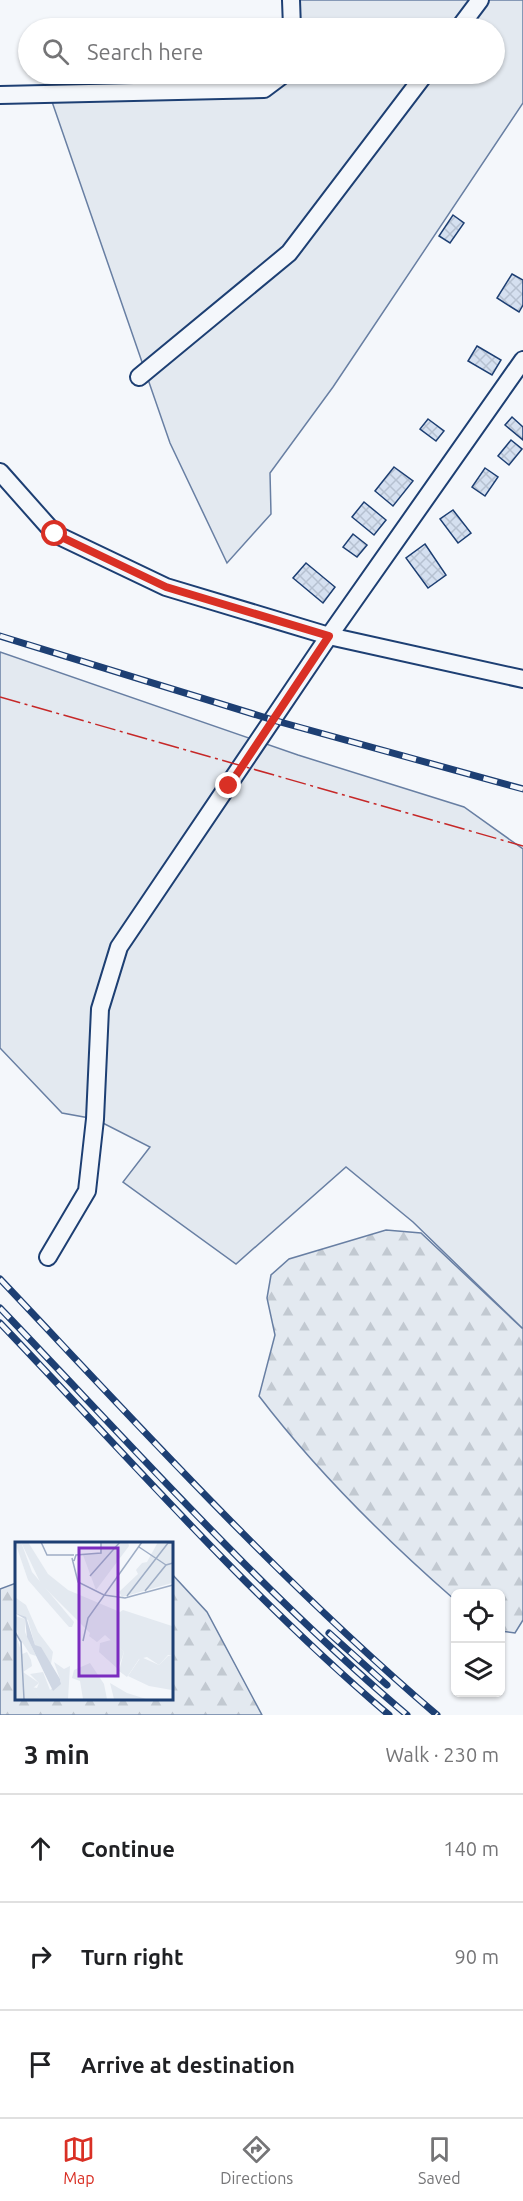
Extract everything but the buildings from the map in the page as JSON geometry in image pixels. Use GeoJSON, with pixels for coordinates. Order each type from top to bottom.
{"type":"FeatureCollection","features":[{"type":"Feature","properties":{"kind":"street"},"geometry":{"type":"LineString","coordinates":[[291,0],[291,18]]}},
{"type":"Feature","properties":{"kind":"street"},"geometry":{"type":"LineString","coordinates":[[466,18],[480,0]]}},
{"type":"Feature","properties":{"kind":"street"},"geometry":{"type":"LineString","coordinates":[[0,95],[264,89],[271,84]]}},
{"type":"Feature","properties":{"kind":"street"},"geometry":{"type":"LineString","coordinates":[[139,377],[290,253],[417,84]]}},
{"type":"Feature","properties":{"kind":"street"},"geometry":{"type":"LineString","coordinates":[[48,1257],[87,1191],[95,1119],[100,1009],[119,947],[329,636],[523,360]]}},
{"type":"Feature","properties":{"kind":"street"},"geometry":{"type":"LineString","coordinates":[[0,472],[55,534],[166,587],[329,636],[523,679]]}},
{"type":"Feature","properties":{"kind":"green space"},"geometry":{"type":"Polygon","coordinates":[[[291,0],[523,0],[523,103],[333,387],[270,473],[271,514],[227,563],[170,443],[49,93],[264,89],[271,84],[505,84],[505,18],[292,18],[291,0]]]}},
{"type":"Feature","properties":{"kind":"green space"},"geometry":{"type":"Polygon","coordinates":[[[0,652],[298,755],[464,807],[523,849],[523,1329],[413,1222],[346,1167],[236,1264],[123,1182],[150,1147],[95,1119],[62,1113],[0,1048],[0,652]]]}},
{"type":"Feature","properties":{"kind":"green space"},"geometry":{"type":"Polygon","coordinates":[[[386,1230],[421,1233],[523,1329],[523,1620],[515,1633],[505,1632],[505,1589],[451,1589],[451,1596],[403,1553],[328,1478],[259,1396],[275,1335],[267,1298],[271,1275],[289,1259],[386,1230]]]}},
{"type":"Feature","properties":{"kind":"green space"},"geometry":{"type":"Polygon","coordinates":[[[172,1574],[207,1612],[262,1715],[0,1715],[0,1589],[15,1583],[15,1700],[172,1700],[172,1574]]]}},
{"type":"Feature","properties":{"kind":"railway"},"geometry":{"type":"LineString","coordinates":[[0,636],[273,720],[523,789]]}},
{"type":"Feature","properties":{"kind":"railway"},"geometry":{"type":"LineString","coordinates":[[0,1279],[159,1448],[267,1558],[379,1664],[437,1715]]}},
{"type":"Feature","properties":{"kind":"railway"},"geometry":{"type":"LineString","coordinates":[[0,1308],[249,1568],[353,1668],[407,1715]]}},
{"type":"Feature","properties":{"kind":"railway"},"geometry":{"type":"LineString","coordinates":[[0,1323],[238,1574],[337,1669],[389,1715]]}},
{"type":"Feature","properties":{"kind":"railway"},"geometry":{"type":"LineString","coordinates":[[329,1633],[387,1685]]}},
{"type":"Feature","properties":{"kind":"power"},"geometry":{"type":"LineString","coordinates":[[0,697],[523,846]]}},
{"type":"Feature","properties":{"kind":"route"},"geometry":{"type":"LineString","coordinates":[[55,534],[166,587],[329,636],[229,786]]}}]}
